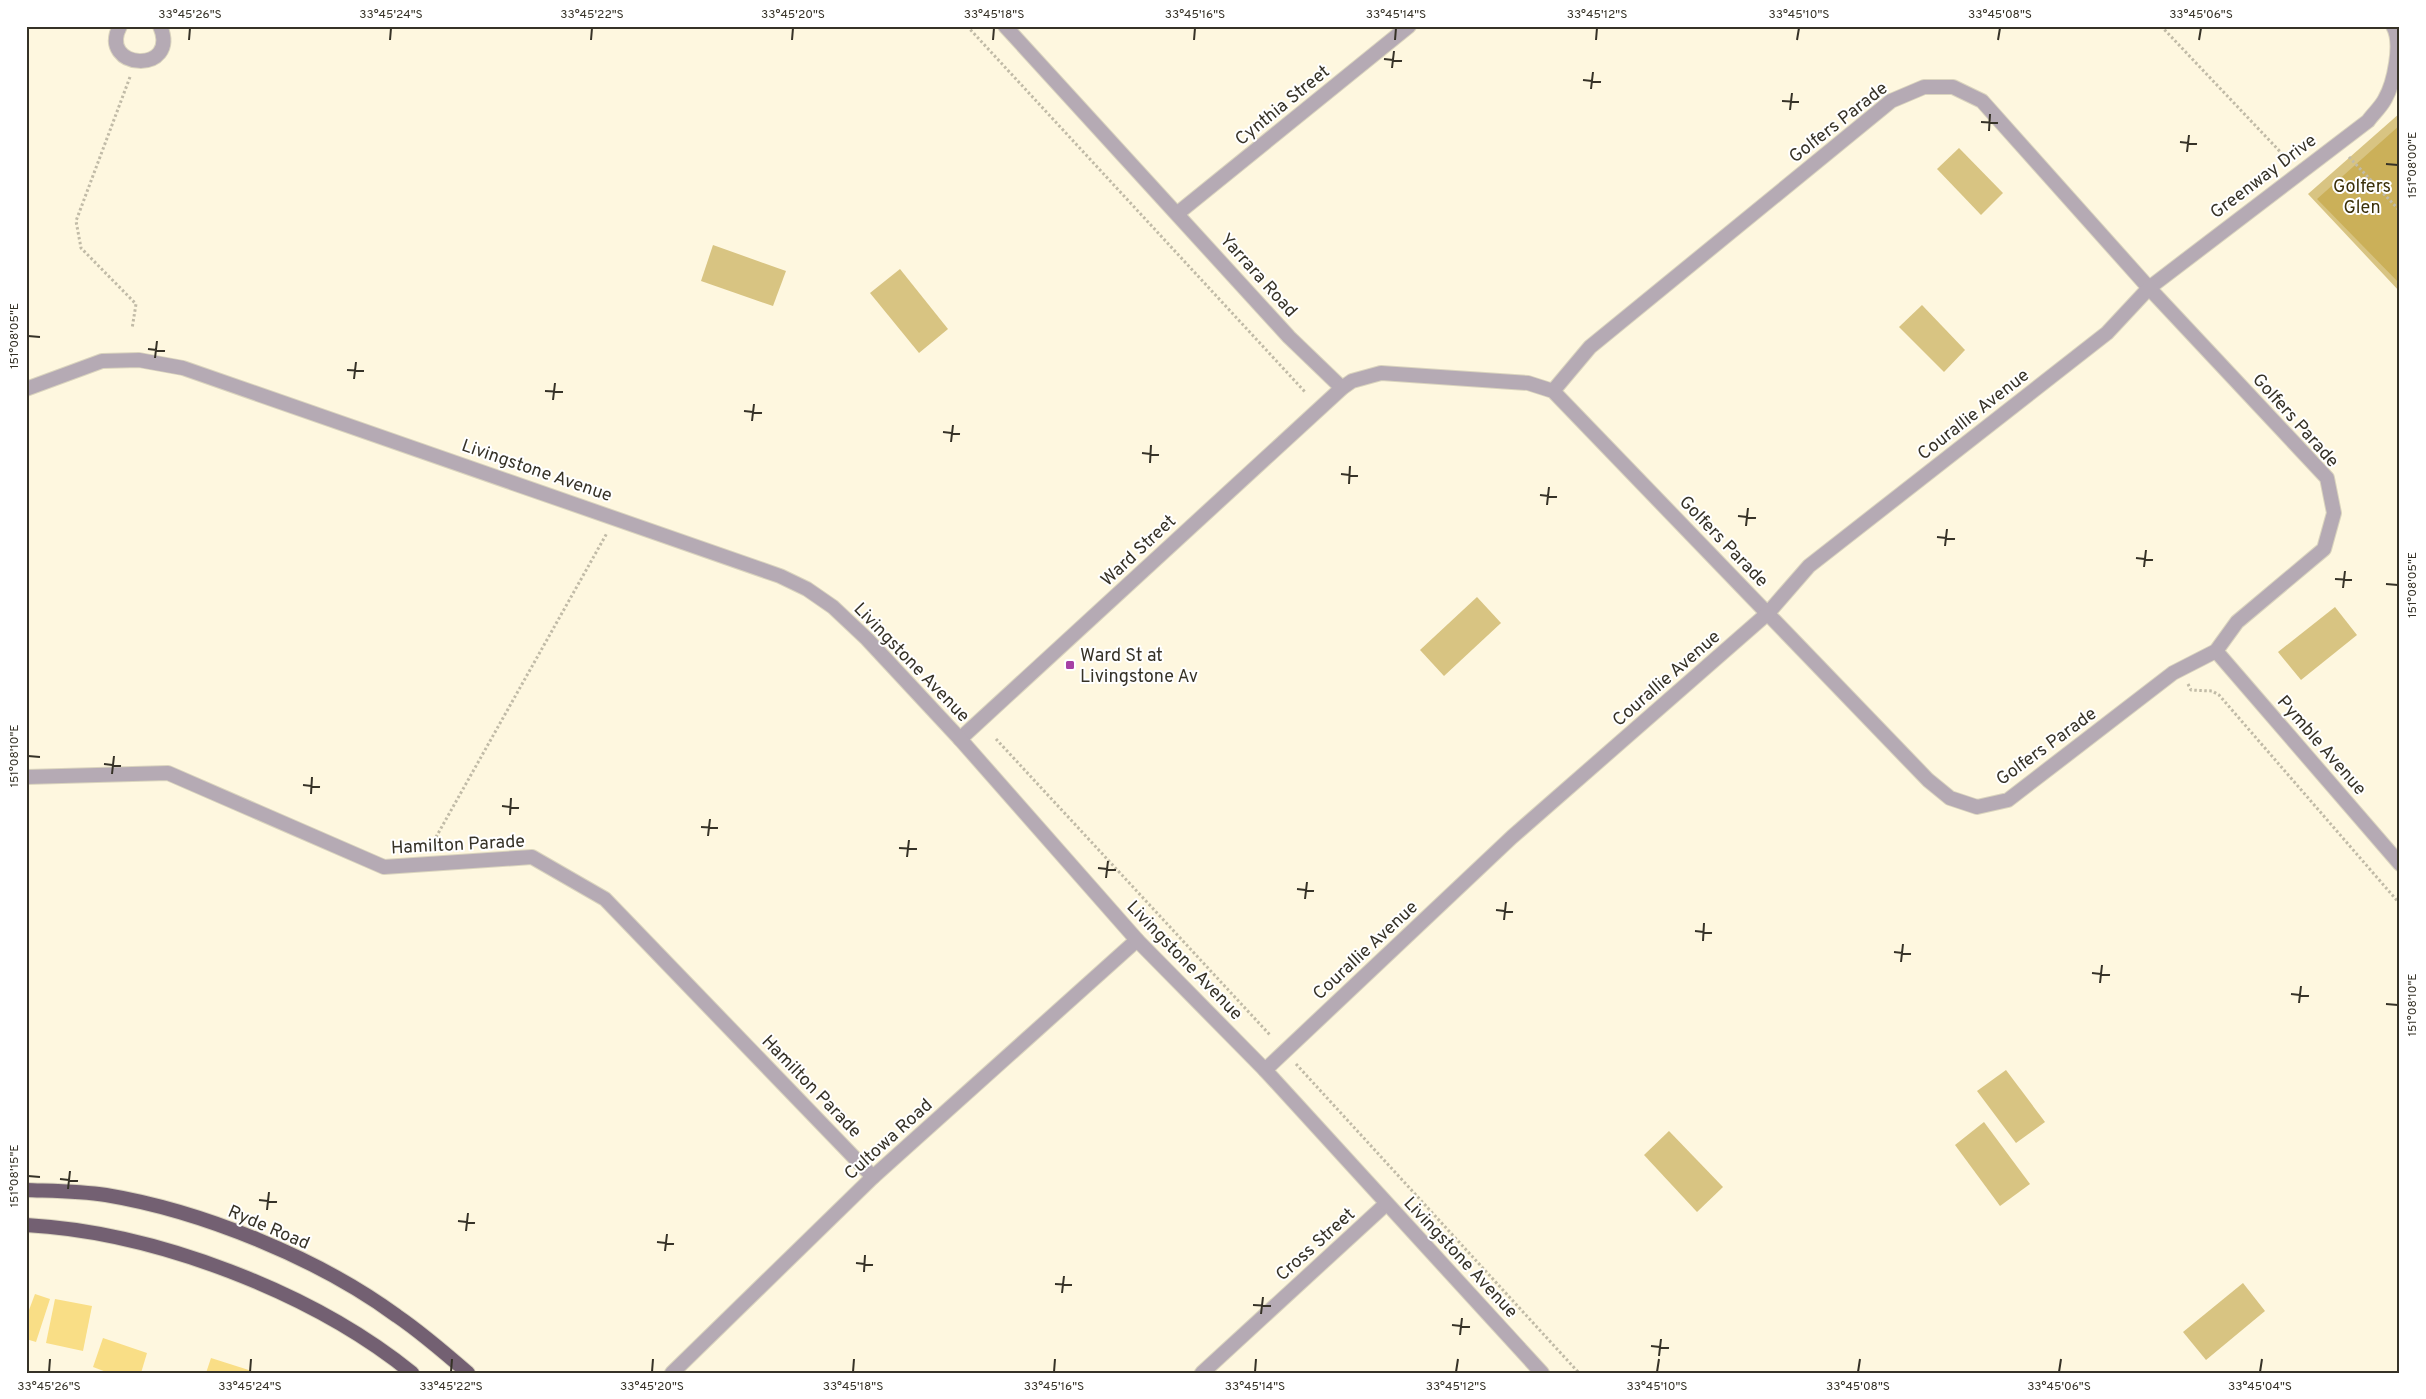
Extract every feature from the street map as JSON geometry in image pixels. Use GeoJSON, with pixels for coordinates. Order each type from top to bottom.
{"type":"FeatureCollection","features":[{"type":"Feature","properties":{"kind":"highway","name":"Ryde Road"},"geometry":{"type":"LineString","coordinates":[[26,1190],[105,1195],[124,1199],[163,1208],[218,1225],[270,1245],[344,1281],[397,1315],[468,1373]]}},
{"type":"Feature","properties":{"kind":"highway"},"geometry":{"type":"LineString","coordinates":[[26,1225],[73,1229],[148,1244],[258,1282],[339,1322],[383,1349],[412,1373]]}},
{"type":"Feature","properties":{"kind":"street"},"geometry":{"type":"LineString","coordinates":[[120,26],[116,38],[118,46],[128,59],[135,62],[151,59],[158,54],[163,40],[160,26]]}},
{"type":"Feature","properties":{"kind":"street","name":"Yarrara Road"},"geometry":{"type":"LineString","coordinates":[[1004,26],[1178,213],[1289,336],[1342,388]]}},
{"type":"Feature","properties":{"kind":"street","name":"Cynthia Street"},"geometry":{"type":"LineString","coordinates":[[1178,213],[1409,26]]}},
{"type":"Feature","properties":{"kind":"street","name":"Greenway Drive"},"geometry":{"type":"LineString","coordinates":[[2107,333],[2149,288],[2368,121],[2385,99],[2395,74],[2397,52],[2393,26]]}},
{"type":"Feature","properties":{"kind":"street","name":"Golfers Parade"},"geometry":{"type":"LineString","coordinates":[[1924,86],[1953,86],[1982,101],[2149,288],[2327,478],[2334,513],[2324,549],[2237,622],[2216,651],[2173,673],[2008,800],[1977,808],[1950,798],[1928,780],[1553,391],[1590,347],[1891,101],[1924,86]]}},
{"type":"Feature","properties":{"kind":"street","name":"Courallie Avenue"},"geometry":{"type":"LineString","coordinates":[[1265,1070],[1512,837],[1768,613],[1809,566],[2107,333]]}},
{"type":"Feature","properties":{"kind":"street","name":"Livingstone Avenue"},"geometry":{"type":"LineString","coordinates":[[26,389],[102,361],[139,360],[183,368],[615,517],[780,576],[807,589],[833,606],[960,739],[1137,940],[1265,1070],[1542,1373]]}},
{"type":"Feature","properties":{"kind":"street"},"geometry":{"type":"LineString","coordinates":[[1342,388],[1352,381],[1381,373],[1528,383],[1553,391]]}},
{"type":"Feature","properties":{"kind":"street","name":"Ward Street"},"geometry":{"type":"LineString","coordinates":[[960,739],[1342,388]]}},
{"type":"Feature","properties":{"kind":"street","name":"Pymble Avenue"},"geometry":{"type":"LineString","coordinates":[[2216,651],[2400,864]]}},
{"type":"Feature","properties":{"kind":"street","name":"Hamilton Parade"},"geometry":{"type":"LineString","coordinates":[[26,777],[168,773],[384,867],[532,857],[605,898],[873,1177]]}},
{"type":"Feature","properties":{"kind":"street","name":"Cultowa Road"},"geometry":{"type":"LineString","coordinates":[[672,1373],[873,1177],[1137,940]]}},
{"type":"Feature","properties":{"kind":"street","name":"Cross Street"},"geometry":{"type":"LineString","coordinates":[[1202,1373],[1386,1204]]}},
{"type":"Feature","properties":{"kind":"path"},"geometry":{"type":"LineString","coordinates":[[967,26],[1306,393]]}},
{"type":"Feature","properties":{"kind":"path"},"geometry":{"type":"LineString","coordinates":[[2161,26],[2299,172]]}},
{"type":"Feature","properties":{"kind":"path"},"geometry":{"type":"LineString","coordinates":[[132,328],[136,304],[81,248],[76,221],[135,62]]}},
{"type":"Feature","properties":{"kind":"path"},"geometry":{"type":"LineString","coordinates":[[2336,144],[2400,212]]}},
{"type":"Feature","properties":{"kind":"path"},"geometry":{"type":"LineString","coordinates":[[421,864],[615,517]]}},
{"type":"Feature","properties":{"kind":"path"},"geometry":{"type":"LineString","coordinates":[[2188,683],[2191,690],[2212,691],[2219,695],[2400,904]]}},
{"type":"Feature","properties":{"kind":"path"},"geometry":{"type":"LineString","coordinates":[[996,739],[1270,1034]]}},
{"type":"Feature","properties":{"kind":"path"},"geometry":{"type":"LineString","coordinates":[[1296,1064],[1579,1373]]}},
{"type":"Feature","properties":{"kind":"green space","name":"Golfers Glen"},"geometry":{"type":"Polygon","coordinates":[[[2400,113],[2400,292],[2308,194],[2400,113]]]}},
{"type":"Feature","properties":{"kind":"green space","name":"Golfers Glen"},"geometry":{"type":"Polygon","coordinates":[[[2400,125],[2400,284],[2317,199],[2400,125]]]}},
{"type":"Feature","properties":{"kind":"green space"},"geometry":{"type":"Polygon","coordinates":[[[1959,148],[2003,193],[1981,215],[1937,169],[1959,148]]]}},
{"type":"Feature","properties":{"kind":"green space"},"geometry":{"type":"Polygon","coordinates":[[[713,245],[786,271],[773,306],[701,281],[713,245]]]}},
{"type":"Feature","properties":{"kind":"green space"},"geometry":{"type":"Polygon","coordinates":[[[900,269],[948,329],[919,353],[870,293],[900,269]]]}},
{"type":"Feature","properties":{"kind":"green space"},"geometry":{"type":"Polygon","coordinates":[[[1922,305],[1965,350],[1944,372],[1899,327],[1922,305]]]}},
{"type":"Feature","properties":{"kind":"green space"},"geometry":{"type":"Polygon","coordinates":[[[1477,597],[1501,623],[1444,676],[1420,650],[1477,597]]]}},
{"type":"Feature","properties":{"kind":"green space"},"geometry":{"type":"Polygon","coordinates":[[[2335,607],[2357,635],[2301,680],[2278,652],[2335,607]]]}},
{"type":"Feature","properties":{"kind":"green space"},"geometry":{"type":"Polygon","coordinates":[[[2006,1070],[2045,1122],[2016,1143],[1977,1091],[2006,1070]]]}},
{"type":"Feature","properties":{"kind":"green space"},"geometry":{"type":"Polygon","coordinates":[[[1984,1122],[2030,1184],[2000,1206],[1955,1145],[1984,1122]]]}},
{"type":"Feature","properties":{"kind":"green space"},"geometry":{"type":"Polygon","coordinates":[[[1669,1131],[1723,1187],[1697,1212],[1644,1155],[1669,1131]]]}},
{"type":"Feature","properties":{"kind":"green space"},"geometry":{"type":"Polygon","coordinates":[[[2243,1283],[2265,1311],[2206,1360],[2183,1332],[2243,1283]]]}},
{"type":"Feature","properties":{"kind":"building"},"geometry":{"type":"Polygon","coordinates":[[[35,1294],[50,1299],[36,1342],[26,1339],[26,1309],[29,1310],[35,1294]]]}},
{"type":"Feature","properties":{"kind":"building"},"geometry":{"type":"Polygon","coordinates":[[[55,1299],[92,1306],[83,1351],[46,1343],[55,1299]]]}},
{"type":"Feature","properties":{"kind":"building"},"geometry":{"type":"Polygon","coordinates":[[[103,1338],[147,1353],[141,1373],[109,1373],[93,1367],[103,1338]]]}},
{"type":"Feature","properties":{"kind":"building"},"geometry":{"type":"Polygon","coordinates":[[[211,1358],[255,1372],[255,1373],[206,1373],[211,1358]]]}},
{"type":"Feature","properties":{"kind":"place","name":"Ward St at Livingstone Av"},"geometry":{"type":"Point","coordinates":[1070,665]}}]}
